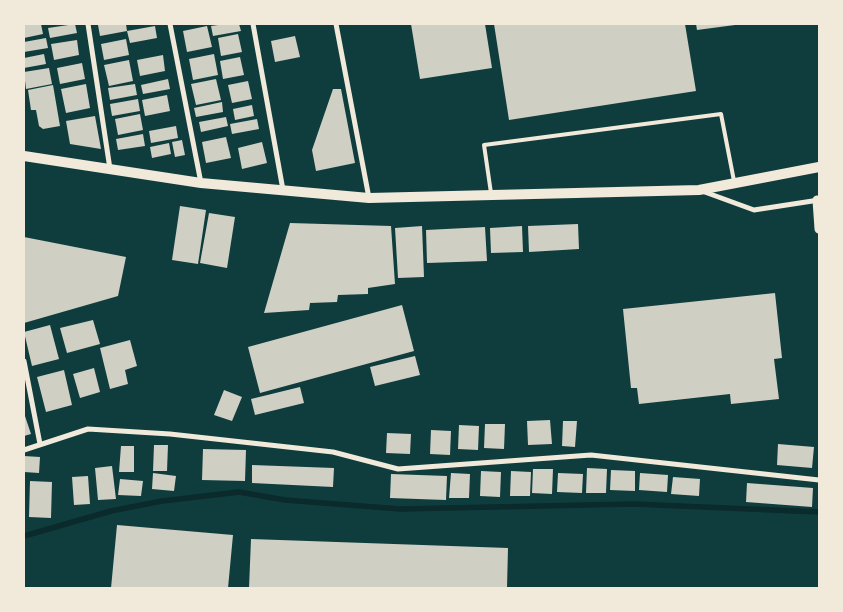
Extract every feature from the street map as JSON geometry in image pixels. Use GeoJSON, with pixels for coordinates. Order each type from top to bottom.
{"type":"FeatureCollection","features":[{"type":"Feature","properties":{"kind":"main road"},"geometry":{"type":"LineString","coordinates":[[24,154],[110,170],[201,183],[369,198],[699,190],[819,166]]}},
{"type":"Feature","properties":{"kind":"street"},"geometry":{"type":"LineString","coordinates":[[88,24],[110,170]]}},
{"type":"Feature","properties":{"kind":"street"},"geometry":{"type":"LineString","coordinates":[[170,24],[201,183]]}},
{"type":"Feature","properties":{"kind":"street"},"geometry":{"type":"LineString","coordinates":[[253,24],[283,190]]}},
{"type":"Feature","properties":{"kind":"street"},"geometry":{"type":"LineString","coordinates":[[336,24],[369,198]]}},
{"type":"Feature","properties":{"kind":"street"},"geometry":{"type":"LineString","coordinates":[[699,190],[754,210],[818,200],[819,229]]}},
{"type":"Feature","properties":{"kind":"street"},"geometry":{"type":"LineString","coordinates":[[24,360],[40,444]]}},
{"type":"Feature","properties":{"kind":"street"},"geometry":{"type":"LineString","coordinates":[[24,450],[88,429],[170,434],[333,452],[398,469],[591,455],[819,480]]}},
{"type":"Feature","properties":{"kind":"lane"},"geometry":{"type":"LineString","coordinates":[[491,196],[484,145],[721,114],[735,183]]}},
{"type":"Feature","properties":{"kind":"building"},"geometry":{"type":"Polygon","coordinates":[[[24,24],[41,24],[43,34],[24,38],[24,24]]]}},
{"type":"Feature","properties":{"kind":"building"},"geometry":{"type":"Polygon","coordinates":[[[75,24],[77,33],[50,38],[48,28],[75,24]]]}},
{"type":"Feature","properties":{"kind":"building"},"geometry":{"type":"Polygon","coordinates":[[[126,24],[127,31],[100,36],[98,25],[126,24]]]}},
{"type":"Feature","properties":{"kind":"building"},"geometry":{"type":"Polygon","coordinates":[[[239,24],[241,31],[213,36],[211,26],[239,24]]]}},
{"type":"Feature","properties":{"kind":"building"},"geometry":{"type":"Polygon","coordinates":[[[411,24],[485,24],[492,68],[420,79],[411,24]]]}},
{"type":"Feature","properties":{"kind":"building"},"geometry":{"type":"Polygon","coordinates":[[[494,24],[685,24],[696,91],[509,120],[494,24]]]}},
{"type":"Feature","properties":{"kind":"building"},"geometry":{"type":"Polygon","coordinates":[[[696,24],[735,24],[735,25],[697,30],[696,24]]]}},
{"type":"Feature","properties":{"kind":"building"},"geometry":{"type":"Polygon","coordinates":[[[155,26],[157,38],[130,43],[127,31],[155,26]]]}},
{"type":"Feature","properties":{"kind":"building"},"geometry":{"type":"Polygon","coordinates":[[[207,26],[212,47],[187,52],[183,31],[207,26]]]}},
{"type":"Feature","properties":{"kind":"building"},"geometry":{"type":"Polygon","coordinates":[[[238,34],[242,52],[221,56],[218,38],[238,34]]]}},
{"type":"Feature","properties":{"kind":"building"},"geometry":{"type":"Polygon","coordinates":[[[295,36],[300,57],[275,62],[271,41],[295,36]]]}},
{"type":"Feature","properties":{"kind":"building"},"geometry":{"type":"Polygon","coordinates":[[[46,38],[48,48],[24,52],[24,42],[46,38]]]}},
{"type":"Feature","properties":{"kind":"building"},"geometry":{"type":"Polygon","coordinates":[[[126,39],[129,55],[104,60],[101,44],[126,39]]]}},
{"type":"Feature","properties":{"kind":"building"},"geometry":{"type":"Polygon","coordinates":[[[77,40],[79,55],[54,60],[51,44],[77,40]]]}},
{"type":"Feature","properties":{"kind":"building"},"geometry":{"type":"Polygon","coordinates":[[[44,54],[46,64],[24,68],[24,58],[44,54]]]}},
{"type":"Feature","properties":{"kind":"building"},"geometry":{"type":"Polygon","coordinates":[[[214,54],[218,75],[193,80],[189,59],[214,54]]]}},
{"type":"Feature","properties":{"kind":"building"},"geometry":{"type":"Polygon","coordinates":[[[163,55],[165,71],[140,76],[137,60],[163,55]]]}},
{"type":"Feature","properties":{"kind":"building"},"geometry":{"type":"Polygon","coordinates":[[[240,57],[244,75],[223,79],[220,61],[240,57]]]}},
{"type":"Feature","properties":{"kind":"building"},"geometry":{"type":"Polygon","coordinates":[[[129,60],[133,81],[109,86],[104,65],[129,60]]]}},
{"type":"Feature","properties":{"kind":"building"},"geometry":{"type":"Polygon","coordinates":[[[82,63],[85,79],[60,84],[57,68],[82,63]]]}},
{"type":"Feature","properties":{"kind":"building"},"geometry":{"type":"Polygon","coordinates":[[[49,68],[52,84],[26,89],[24,72],[49,68]]]}},
{"type":"Feature","properties":{"kind":"building"},"geometry":{"type":"Polygon","coordinates":[[[168,79],[170,89],[143,94],[141,85],[168,79]]]}},
{"type":"Feature","properties":{"kind":"building"},"geometry":{"type":"Polygon","coordinates":[[[216,79],[221,100],[196,105],[191,84],[216,79]]]}},
{"type":"Feature","properties":{"kind":"building"},"geometry":{"type":"Polygon","coordinates":[[[248,81],[252,99],[232,103],[228,85],[248,81]]]}},
{"type":"Feature","properties":{"kind":"building"},"geometry":{"type":"Polygon","coordinates":[[[86,84],[90,108],[66,113],[61,89],[86,84]]]}},
{"type":"Feature","properties":{"kind":"building"},"geometry":{"type":"Polygon","coordinates":[[[135,84],[137,95],[110,100],[108,88],[135,84]]]}},
{"type":"Feature","properties":{"kind":"building"},"geometry":{"type":"Polygon","coordinates":[[[53,85],[60,126],[43,129],[39,126],[36,110],[31,110],[28,90],[53,85]]]}},
{"type":"Feature","properties":{"kind":"building"},"geometry":{"type":"Polygon","coordinates":[[[333,89],[341,89],[355,163],[316,171],[312,150],[333,89]]]}},
{"type":"Feature","properties":{"kind":"building"},"geometry":{"type":"Polygon","coordinates":[[[167,95],[170,111],[145,116],[142,100],[167,95]]]}},
{"type":"Feature","properties":{"kind":"building"},"geometry":{"type":"Polygon","coordinates":[[[138,99],[140,111],[112,116],[110,104],[138,99]]]}},
{"type":"Feature","properties":{"kind":"building"},"geometry":{"type":"Polygon","coordinates":[[[222,102],[223,112],[196,117],[194,108],[222,102]]]}},
{"type":"Feature","properties":{"kind":"building"},"geometry":{"type":"Polygon","coordinates":[[[252,105],[254,116],[235,120],[233,109],[252,105]]]}},
{"type":"Feature","properties":{"kind":"building"},"geometry":{"type":"Polygon","coordinates":[[[140,114],[143,130],[118,135],[115,119],[140,114]]]}},
{"type":"Feature","properties":{"kind":"building"},"geometry":{"type":"Polygon","coordinates":[[[95,116],[101,149],[70,144],[66,121],[95,116]]]}},
{"type":"Feature","properties":{"kind":"building"},"geometry":{"type":"Polygon","coordinates":[[[226,117],[228,126],[201,132],[199,122],[226,117]]]}},
{"type":"Feature","properties":{"kind":"building"},"geometry":{"type":"Polygon","coordinates":[[[257,119],[259,129],[232,134],[230,124],[257,119]]]}},
{"type":"Feature","properties":{"kind":"building"},"geometry":{"type":"Polygon","coordinates":[[[176,126],[178,138],[151,143],[149,131],[176,126]]]}},
{"type":"Feature","properties":{"kind":"building"},"geometry":{"type":"Polygon","coordinates":[[[143,134],[145,146],[118,150],[116,139],[143,134]]]}},
{"type":"Feature","properties":{"kind":"building"},"geometry":{"type":"Polygon","coordinates":[[[226,137],[231,158],[206,163],[202,142],[226,137]]]}},
{"type":"Feature","properties":{"kind":"building"},"geometry":{"type":"Polygon","coordinates":[[[182,140],[185,155],[175,157],[172,142],[182,140]]]}},
{"type":"Feature","properties":{"kind":"building"},"geometry":{"type":"Polygon","coordinates":[[[262,142],[267,163],[242,169],[238,148],[262,142]]]}},
{"type":"Feature","properties":{"kind":"building"},"geometry":{"type":"Polygon","coordinates":[[[169,143],[171,154],[152,158],[150,147],[169,143]]]}},
{"type":"Feature","properties":{"kind":"building"},"geometry":{"type":"Polygon","coordinates":[[[180,206],[206,210],[198,264],[172,260],[180,206]]]}},
{"type":"Feature","properties":{"kind":"building"},"geometry":{"type":"Polygon","coordinates":[[[209,213],[235,217],[227,268],[200,263],[209,213]]]}},
{"type":"Feature","properties":{"kind":"building"},"geometry":{"type":"Polygon","coordinates":[[[290,223],[391,226],[395,284],[368,288],[368,294],[338,295],[337,302],[310,303],[309,310],[264,313],[290,223]]]}},
{"type":"Feature","properties":{"kind":"building"},"geometry":{"type":"Polygon","coordinates":[[[578,224],[579,249],[529,252],[528,226],[578,224]]]}},
{"type":"Feature","properties":{"kind":"building"},"geometry":{"type":"Polygon","coordinates":[[[422,226],[424,277],[398,278],[395,228],[422,226]]]}},
{"type":"Feature","properties":{"kind":"building"},"geometry":{"type":"Polygon","coordinates":[[[522,226],[523,252],[491,253],[490,228],[522,226]]]}},
{"type":"Feature","properties":{"kind":"building"},"geometry":{"type":"Polygon","coordinates":[[[485,227],[487,261],[427,263],[426,230],[485,227]]]}},
{"type":"Feature","properties":{"kind":"building"},"geometry":{"type":"Polygon","coordinates":[[[24,237],[126,257],[118,296],[24,323],[24,237]]]}},
{"type":"Feature","properties":{"kind":"building"},"geometry":{"type":"Polygon","coordinates":[[[775,293],[782,358],[774,359],[779,399],[731,404],[730,394],[639,404],[637,388],[631,388],[623,309],[775,293]]]}},
{"type":"Feature","properties":{"kind":"building"},"geometry":{"type":"Polygon","coordinates":[[[402,305],[414,351],[260,393],[248,347],[402,305]]]}},
{"type":"Feature","properties":{"kind":"building"},"geometry":{"type":"Polygon","coordinates":[[[93,320],[100,344],[67,353],[60,328],[93,320]]]}},
{"type":"Feature","properties":{"kind":"building"},"geometry":{"type":"Polygon","coordinates":[[[50,325],[59,359],[32,366],[24,332],[50,325]]]}},
{"type":"Feature","properties":{"kind":"building"},"geometry":{"type":"Polygon","coordinates":[[[130,340],[137,366],[125,370],[128,384],[110,389],[100,348],[130,340]]]}},
{"type":"Feature","properties":{"kind":"building"},"geometry":{"type":"Polygon","coordinates":[[[415,356],[420,375],[375,386],[370,367],[415,356]]]}},
{"type":"Feature","properties":{"kind":"building"},"geometry":{"type":"Polygon","coordinates":[[[94,368],[100,392],[80,398],[73,374],[94,368]]]}},
{"type":"Feature","properties":{"kind":"building"},"geometry":{"type":"Polygon","coordinates":[[[64,370],[72,405],[46,412],[37,377],[64,370]]]}},
{"type":"Feature","properties":{"kind":"building"},"geometry":{"type":"Polygon","coordinates":[[[300,387],[304,403],[255,415],[251,399],[300,387]]]}},
{"type":"Feature","properties":{"kind":"building"},"geometry":{"type":"Polygon","coordinates":[[[224,390],[242,397],[232,421],[214,415],[224,390]]]}},
{"type":"Feature","properties":{"kind":"building"},"geometry":{"type":"Polygon","coordinates":[[[24,413],[31,434],[24,436],[24,413]]]}},
{"type":"Feature","properties":{"kind":"building"},"geometry":{"type":"Polygon","coordinates":[[[550,420],[552,444],[528,445],[527,421],[550,420]]]}},
{"type":"Feature","properties":{"kind":"building"},"geometry":{"type":"Polygon","coordinates":[[[563,421],[577,421],[575,447],[562,446],[563,421]]]}},
{"type":"Feature","properties":{"kind":"building"},"geometry":{"type":"Polygon","coordinates":[[[485,424],[505,424],[504,449],[484,448],[485,424]]]}},
{"type":"Feature","properties":{"kind":"building"},"geometry":{"type":"Polygon","coordinates":[[[459,425],[479,426],[478,450],[458,449],[459,425]]]}},
{"type":"Feature","properties":{"kind":"building"},"geometry":{"type":"Polygon","coordinates":[[[431,430],[451,431],[450,455],[430,454],[431,430]]]}},
{"type":"Feature","properties":{"kind":"building"},"geometry":{"type":"Polygon","coordinates":[[[387,433],[411,434],[410,454],[386,453],[387,433]]]}},
{"type":"Feature","properties":{"kind":"building"},"geometry":{"type":"Polygon","coordinates":[[[778,444],[814,447],[812,468],[777,465],[778,444]]]}},
{"type":"Feature","properties":{"kind":"building"},"geometry":{"type":"Polygon","coordinates":[[[154,445],[168,445],[167,471],[153,471],[154,445]]]}},
{"type":"Feature","properties":{"kind":"building"},"geometry":{"type":"Polygon","coordinates":[[[121,446],[134,446],[134,472],[119,472],[121,446]]]}},
{"type":"Feature","properties":{"kind":"building"},"geometry":{"type":"Polygon","coordinates":[[[203,449],[246,450],[245,481],[202,480],[203,449]]]}},
{"type":"Feature","properties":{"kind":"building"},"geometry":{"type":"Polygon","coordinates":[[[24,456],[40,457],[39,473],[24,472],[24,456]]]}},
{"type":"Feature","properties":{"kind":"building"},"geometry":{"type":"Polygon","coordinates":[[[252,465],[334,468],[333,487],[252,483],[252,465]]]}},
{"type":"Feature","properties":{"kind":"building"},"geometry":{"type":"Polygon","coordinates":[[[112,466],[116,499],[98,500],[95,468],[112,466]]]}},
{"type":"Feature","properties":{"kind":"building"},"geometry":{"type":"Polygon","coordinates":[[[587,468],[607,469],[606,493],[586,493],[587,468]]]}},
{"type":"Feature","properties":{"kind":"building"},"geometry":{"type":"Polygon","coordinates":[[[533,469],[553,469],[552,494],[532,493],[533,469]]]}},
{"type":"Feature","properties":{"kind":"building"},"geometry":{"type":"Polygon","coordinates":[[[611,470],[635,471],[635,491],[610,490],[611,470]]]}},
{"type":"Feature","properties":{"kind":"building"},"geometry":{"type":"Polygon","coordinates":[[[481,471],[501,472],[500,497],[480,496],[481,471]]]}},
{"type":"Feature","properties":{"kind":"building"},"geometry":{"type":"Polygon","coordinates":[[[511,471],[531,472],[530,496],[510,496],[511,471]]]}},
{"type":"Feature","properties":{"kind":"building"},"geometry":{"type":"Polygon","coordinates":[[[153,473],[176,476],[174,491],[152,489],[153,473]]]}},
{"type":"Feature","properties":{"kind":"building"},"geometry":{"type":"Polygon","coordinates":[[[451,473],[470,474],[469,498],[449,498],[451,473]]]}},
{"type":"Feature","properties":{"kind":"building"},"geometry":{"type":"Polygon","coordinates":[[[558,473],[583,474],[582,493],[557,492],[558,473]]]}},
{"type":"Feature","properties":{"kind":"building"},"geometry":{"type":"Polygon","coordinates":[[[640,473],[668,475],[667,492],[639,490],[640,473]]]}},
{"type":"Feature","properties":{"kind":"building"},"geometry":{"type":"Polygon","coordinates":[[[391,474],[447,476],[446,500],[390,498],[391,474]]]}},
{"type":"Feature","properties":{"kind":"building"},"geometry":{"type":"Polygon","coordinates":[[[88,476],[90,504],[74,505],[72,477],[88,476]]]}},
{"type":"Feature","properties":{"kind":"building"},"geometry":{"type":"Polygon","coordinates":[[[673,477],[700,479],[699,496],[671,494],[673,477]]]}},
{"type":"Feature","properties":{"kind":"building"},"geometry":{"type":"Polygon","coordinates":[[[120,479],[143,481],[141,496],[118,495],[120,479]]]}},
{"type":"Feature","properties":{"kind":"building"},"geometry":{"type":"Polygon","coordinates":[[[30,481],[52,482],[51,518],[29,517],[30,481]]]}},
{"type":"Feature","properties":{"kind":"building"},"geometry":{"type":"Polygon","coordinates":[[[747,483],[813,488],[812,507],[746,502],[747,483]]]}},
{"type":"Feature","properties":{"kind":"building"},"geometry":{"type":"Polygon","coordinates":[[[117,525],[233,535],[228,588],[111,588],[117,525]]]}},
{"type":"Feature","properties":{"kind":"building"},"geometry":{"type":"Polygon","coordinates":[[[251,539],[508,548],[507,588],[249,588],[251,539]]]}},
{"type":"Feature","properties":{"kind":"waterway"},"geometry":{"type":"LineString","coordinates":[[24,536],[111,511],[162,501],[239,492],[285,500],[400,509],[634,504],[819,512]]}}]}
